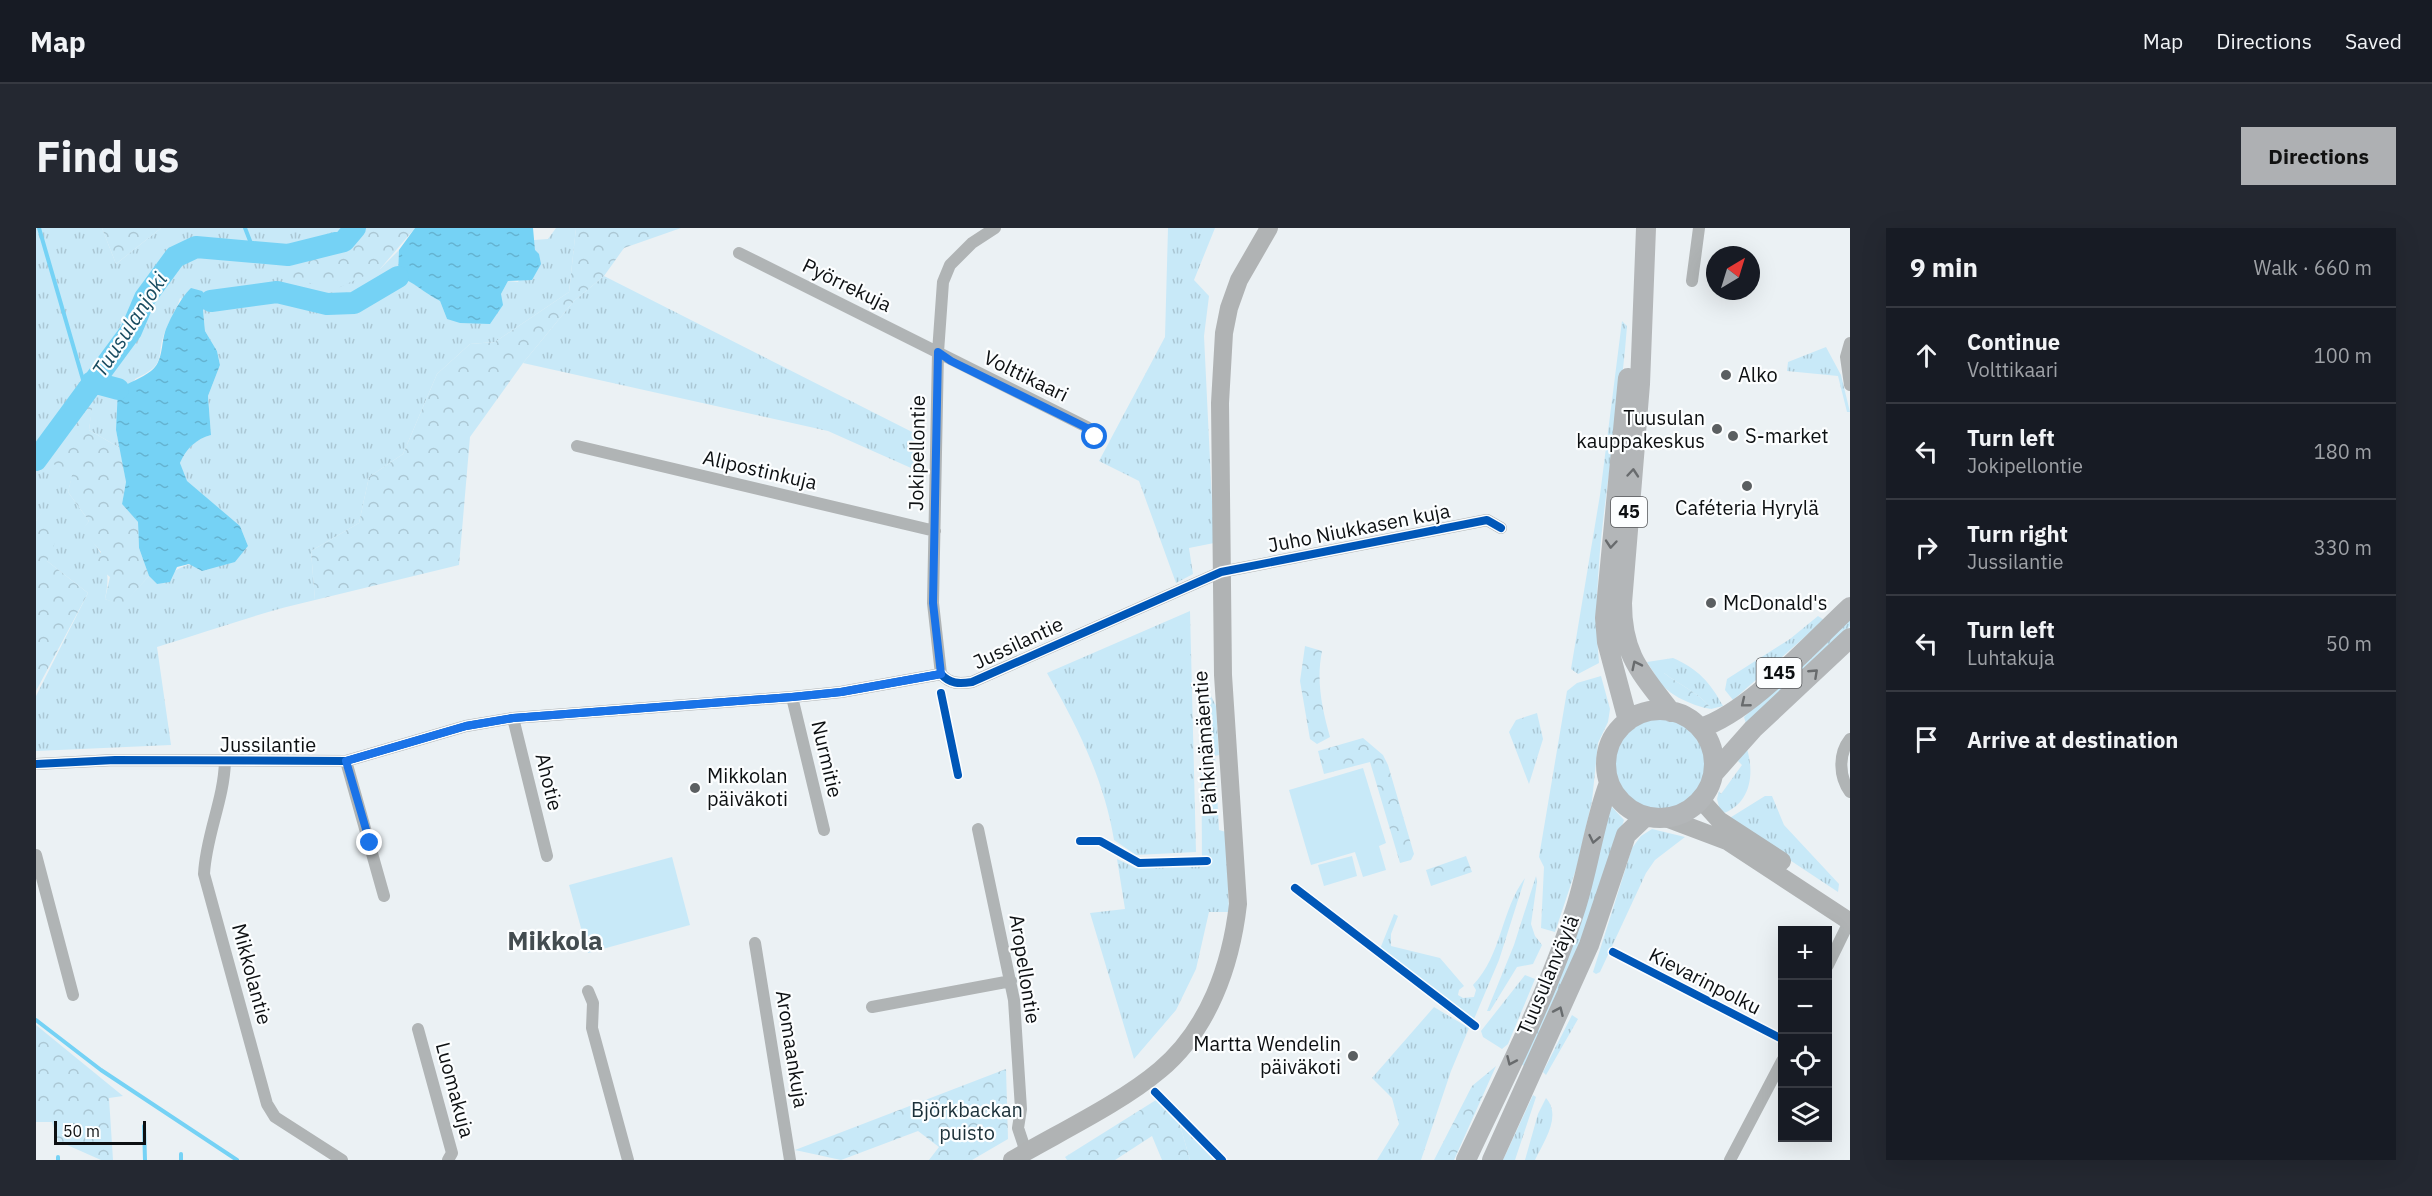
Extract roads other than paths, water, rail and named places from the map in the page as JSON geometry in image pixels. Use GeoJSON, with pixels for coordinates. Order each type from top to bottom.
{"type":"FeatureCollection","features":[{"type":"Feature","properties":{"kind":"main road","name":"45"},"geometry":{"type":"LineString","coordinates":[[1646,228],[1640,384],[1622,627],[1638,671],[1671,712],[1685,716],[1700,728]]}},
{"type":"Feature","properties":{"kind":"main road","name":"45"},"geometry":{"type":"LineString","coordinates":[[1628,720],[1606,642],[1605,618],[1626,392],[1642,299]]}},
{"type":"Feature","properties":{"kind":"main road","name":"145"},"geometry":{"type":"LineString","coordinates":[[1700,728],[1726,718],[1746,703],[1850,607]]}},
{"type":"Feature","properties":{"kind":"main road","name":"145"},"geometry":{"type":"LineString","coordinates":[[1713,774],[1753,729],[1850,638]]}},
{"type":"Feature","properties":{"kind":"main road"},"geometry":{"type":"LineString","coordinates":[[1671,712],[1646,712],[1628,720],[1610,744],[1606,763],[1609,783],[1628,807],[1646,816],[1666,818],[1686,812],[1701,800],[1713,774],[1710,745],[1700,728]]}},
{"type":"Feature","properties":{"kind":"main road","name":"Tuusulanväylä"},"geometry":{"type":"LineString","coordinates":[[1466,1160],[1562,946],[1576,907],[1602,801],[1609,783]]}},
{"type":"Feature","properties":{"kind":"main road","name":"Tuusulanväylä"},"geometry":{"type":"LineString","coordinates":[[1492,1160],[1589,945],[1626,835],[1646,816]]}},
{"type":"Feature","properties":{"kind":"street","name":"Jokipellontie"},"geometry":{"type":"LineString","coordinates":[[941,674],[933,603],[938,352],[946,272],[972,243],[995,228]]}},
{"type":"Feature","properties":{"kind":"street","name":"Pähkinämäentie"},"geometry":{"type":"LineString","coordinates":[[1019,1156],[1136,1087],[1162,1069],[1206,1012],[1224,975],[1234,942],[1238,904],[1223,675],[1220,403],[1224,333],[1239,280],[1269,228]]}},
{"type":"Feature","properties":{"kind":"street"},"geometry":{"type":"LineString","coordinates":[[1692,281],[1699,228]]}},
{"type":"Feature","properties":{"kind":"street","name":"Pyörrekuja"},"geometry":{"type":"LineString","coordinates":[[739,253],[938,352]]}},
{"type":"Feature","properties":{"kind":"street"},"geometry":{"type":"LineString","coordinates":[[1850,343],[1846,357],[1850,385]]}},
{"type":"Feature","properties":{"kind":"street","name":"Volttikaari"},"geometry":{"type":"LineString","coordinates":[[938,352],[951,361],[1087,428],[1095,437]]}},
{"type":"Feature","properties":{"kind":"street","name":"Alipostinkuja"},"geometry":{"type":"LineString","coordinates":[[577,446],[934,531]]}},
{"type":"Feature","properties":{"kind":"street","name":"Juho Niukkasen kuja"},"geometry":{"type":"LineString","coordinates":[[1221,572],[1487,520],[1501,528]]}},
{"type":"Feature","properties":{"kind":"street","name":"Jussilantie"},"geometry":{"type":"LineString","coordinates":[[36,764],[115,760],[346,761],[466,726],[513,718],[841,692],[941,674],[947,680],[960,684],[972,682],[1221,572]]}},
{"type":"Feature","properties":{"kind":"street","name":"Nurmitie"},"geometry":{"type":"LineString","coordinates":[[792,697],[824,830]]}},
{"type":"Feature","properties":{"kind":"street","name":"Ahotie"},"geometry":{"type":"LineString","coordinates":[[513,718],[547,856]]}},
{"type":"Feature","properties":{"kind":"street"},"geometry":{"type":"LineString","coordinates":[[1850,739],[1841,757],[1844,784],[1850,792]]}},
{"type":"Feature","properties":{"kind":"street","name":"Mikkolantie"},"geometry":{"type":"LineString","coordinates":[[225,761],[225,780],[205,858],[204,874],[267,1104],[276,1117],[342,1160]]}},
{"type":"Feature","properties":{"kind":"street"},"geometry":{"type":"LineString","coordinates":[[346,761],[384,896]]}},
{"type":"Feature","properties":{"kind":"street"},"geometry":{"type":"LineString","coordinates":[[1701,800],[1719,820],[1850,908]]}},
{"type":"Feature","properties":{"kind":"street"},"geometry":{"type":"LineString","coordinates":[[1666,818],[1727,841],[1850,921],[1832,955]]}},
{"type":"Feature","properties":{"kind":"street","name":"Aropellontie"},"geometry":{"type":"LineString","coordinates":[[978,829],[1011,981],[1021,1109],[1018,1128],[1019,1156]]}},
{"type":"Feature","properties":{"kind":"street"},"geometry":{"type":"LineString","coordinates":[[36,855],[73,995]]}},
{"type":"Feature","properties":{"kind":"street","name":"Aromaankuja"},"geometry":{"type":"LineString","coordinates":[[755,944],[790,1160]]}},
{"type":"Feature","properties":{"kind":"street"},"geometry":{"type":"LineString","coordinates":[[872,1007],[1011,981]]}},
{"type":"Feature","properties":{"kind":"street"},"geometry":{"type":"LineString","coordinates":[[588,991],[593,1003],[592,1028],[628,1160]]}},
{"type":"Feature","properties":{"kind":"street","name":"Luomakuja"},"geometry":{"type":"LineString","coordinates":[[418,1029],[452,1153],[448,1160]]}},
{"type":"Feature","properties":{"kind":"street"},"geometry":{"type":"LineString","coordinates":[[1730,1160],[1778,1069]]}},
{"type":"Feature","properties":{"kind":"water"},"geometry":{"type":"Polygon","coordinates":[[[415,228],[533,228],[535,250],[539,254],[541,264],[532,280],[508,281],[501,294],[503,305],[490,324],[460,323],[447,319],[440,301],[409,281],[398,277],[399,250],[415,228]]]}},
{"type":"Feature","properties":{"kind":"water"},"geometry":{"type":"Polygon","coordinates":[[[191,288],[202,291],[211,301],[203,310],[205,331],[217,351],[220,365],[208,396],[211,435],[192,445],[180,463],[187,481],[240,526],[248,546],[235,562],[202,571],[189,564],[177,567],[170,582],[157,584],[149,576],[139,548],[138,522],[122,504],[126,482],[116,430],[118,389],[151,371],[158,363],[169,321],[191,288]]]}},
{"type":"Feature","properties":{"kind":"waterway"},"geometry":{"type":"LineString","coordinates":[[39,228],[86,390]]}},
{"type":"Feature","properties":{"kind":"waterway"},"geometry":{"type":"LineString","coordinates":[[245,228],[254,251]]}},
{"type":"Feature","properties":{"kind":"waterway","name":"Tuusulanjoki"},"geometry":{"type":"LineString","coordinates":[[347,228],[350,235]]}},
{"type":"Feature","properties":{"kind":"waterway","name":"Tuusulanjoki"},"geometry":{"type":"LineString","coordinates":[[36,460],[131,331],[145,298],[175,257],[196,247],[288,255],[344,241],[355,228]]}},
{"type":"Feature","properties":{"kind":"waterway"},"geometry":{"type":"LineString","coordinates":[[211,301],[277,292],[327,304],[354,303],[398,277]]}},
{"type":"Feature","properties":{"kind":"waterway"},"geometry":{"type":"LineString","coordinates":[[92,382],[118,389]]}},
{"type":"Feature","properties":{"kind":"waterway"},"geometry":{"type":"LineString","coordinates":[[36,1020],[101,1070],[237,1160]]}},
{"type":"Feature","properties":{"kind":"waterway"},"geometry":{"type":"LineString","coordinates":[[144,1126],[145,1160]]}},
{"type":"Feature","properties":{"kind":"waterway"},"geometry":{"type":"LineString","coordinates":[[181,1154],[181,1160]]}},
{"type":"Feature","properties":{"kind":"place","name":"Alko"},"geometry":{"type":"Point","coordinates":[1726,375]}},
{"type":"Feature","properties":{"kind":"place","name":"Tuusulan kauppakeskus"},"geometry":{"type":"Point","coordinates":[1717,429]}},
{"type":"Feature","properties":{"kind":"place","name":"S-market"},"geometry":{"type":"Point","coordinates":[1733,436]}},
{"type":"Feature","properties":{"kind":"place","name":"Caféteria Hyrylä"},"geometry":{"type":"Point","coordinates":[1747,486]}},
{"type":"Feature","properties":{"kind":"place","name":"McDonald's"},"geometry":{"type":"Point","coordinates":[1711,603]}},
{"type":"Feature","properties":{"kind":"place","name":"Mikkolan päiväkoti"},"geometry":{"type":"Point","coordinates":[695,788]}},
{"type":"Feature","properties":{"kind":"place","name":"Martta Wendelin päiväkoti"},"geometry":{"type":"Point","coordinates":[1353,1056]}},
{"type":"Feature","properties":{"kind":"district","name":"Mikkola"},"geometry":{"type":"Point","coordinates":[555,941]}},
{"type":"Feature","properties":{"kind":"park label","name":"Björkbackan puisto"},"geometry":{"type":"Point","coordinates":[967,1122]}}]}
